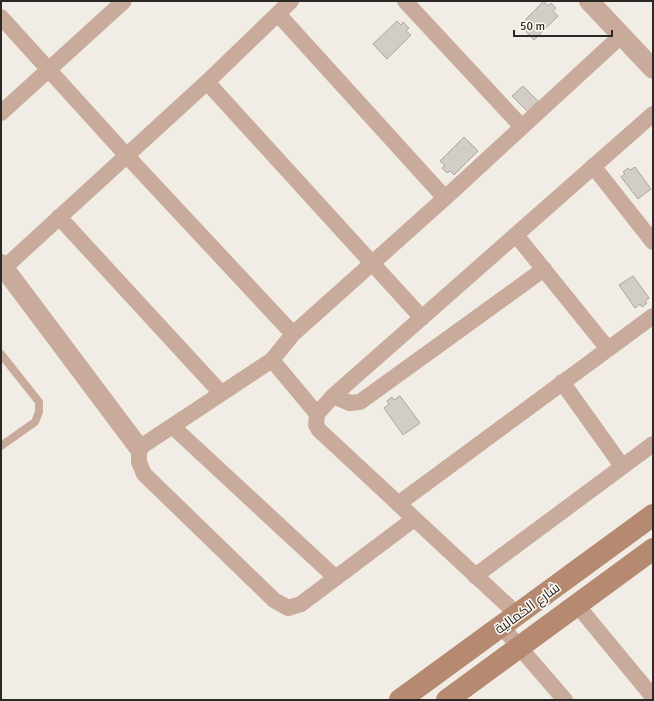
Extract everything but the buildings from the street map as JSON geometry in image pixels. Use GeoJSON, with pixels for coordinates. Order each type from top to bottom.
{"type":"FeatureCollection","features":[{"type":"Feature","properties":{"kind":"main road","name":"شارع الكمالية"},"geometry":{"type":"LineString","coordinates":[[400,700],[653,515]]}},
{"type":"Feature","properties":{"kind":"main road","name":"شارع الكمالية"},"geometry":{"type":"LineString","coordinates":[[447,700],[653,549]]}},
{"type":"Feature","properties":{"kind":"street"},"geometry":{"type":"LineString","coordinates":[[1,113],[124,1]]}},
{"type":"Feature","properties":{"kind":"street"},"geometry":{"type":"LineString","coordinates":[[291,1],[127,156],[2,266],[139,448],[138,462],[144,474],[274,600],[288,608],[293,608],[301,604],[414,519]]}},
{"type":"Feature","properties":{"kind":"street"},"geometry":{"type":"LineString","coordinates":[[405,1],[522,127]]}},
{"type":"Feature","properties":{"kind":"street"},"geometry":{"type":"LineString","coordinates":[[589,1],[653,69]]}},
{"type":"Feature","properties":{"kind":"street"},"geometry":{"type":"LineString","coordinates":[[278,14],[445,198]]}},
{"type":"Feature","properties":{"kind":"street"},"geometry":{"type":"LineString","coordinates":[[1,17],[127,156],[294,334]]}},
{"type":"Feature","properties":{"kind":"street"},"geometry":{"type":"LineString","coordinates":[[139,448],[272,360],[294,334],[445,198],[622,35]]}},
{"type":"Feature","properties":{"kind":"street"},"geometry":{"type":"LineString","coordinates":[[207,82],[422,318]]}},
{"type":"Feature","properties":{"kind":"street"},"geometry":{"type":"LineString","coordinates":[[565,700],[519,646],[510,621],[475,576],[319,430],[316,425],[317,414],[332,396],[653,114]]}},
{"type":"Feature","properties":{"kind":"street"},"geometry":{"type":"LineString","coordinates":[[593,166],[653,242]]}},
{"type":"Feature","properties":{"kind":"street"},"geometry":{"type":"LineString","coordinates":[[59,217],[221,393]]}},
{"type":"Feature","properties":{"kind":"street"},"geometry":{"type":"LineString","coordinates":[[516,235],[608,349]]}},
{"type":"Feature","properties":{"kind":"street"},"geometry":{"type":"LineString","coordinates":[[332,396],[350,403],[360,402],[544,269]]}},
{"type":"Feature","properties":{"kind":"street"},"geometry":{"type":"LineString","coordinates":[[398,504],[653,316]]}},
{"type":"Feature","properties":{"kind":"street"},"geometry":{"type":"LineString","coordinates":[[272,360],[317,414]]}},
{"type":"Feature","properties":{"kind":"street"},"geometry":{"type":"LineString","coordinates":[[562,382],[622,466]]}},
{"type":"Feature","properties":{"kind":"street"},"geometry":{"type":"LineString","coordinates":[[172,426],[336,578]]}},
{"type":"Feature","properties":{"kind":"street"},"geometry":{"type":"LineString","coordinates":[[475,576],[653,444]]}},
{"type":"Feature","properties":{"kind":"street"},"geometry":{"type":"LineString","coordinates":[[577,605],[653,697]]}},
{"type":"Feature","properties":{"kind":"lane"},"geometry":{"type":"LineString","coordinates":[[1,354],[39,402],[39,412],[35,422],[1,446]]}}]}
